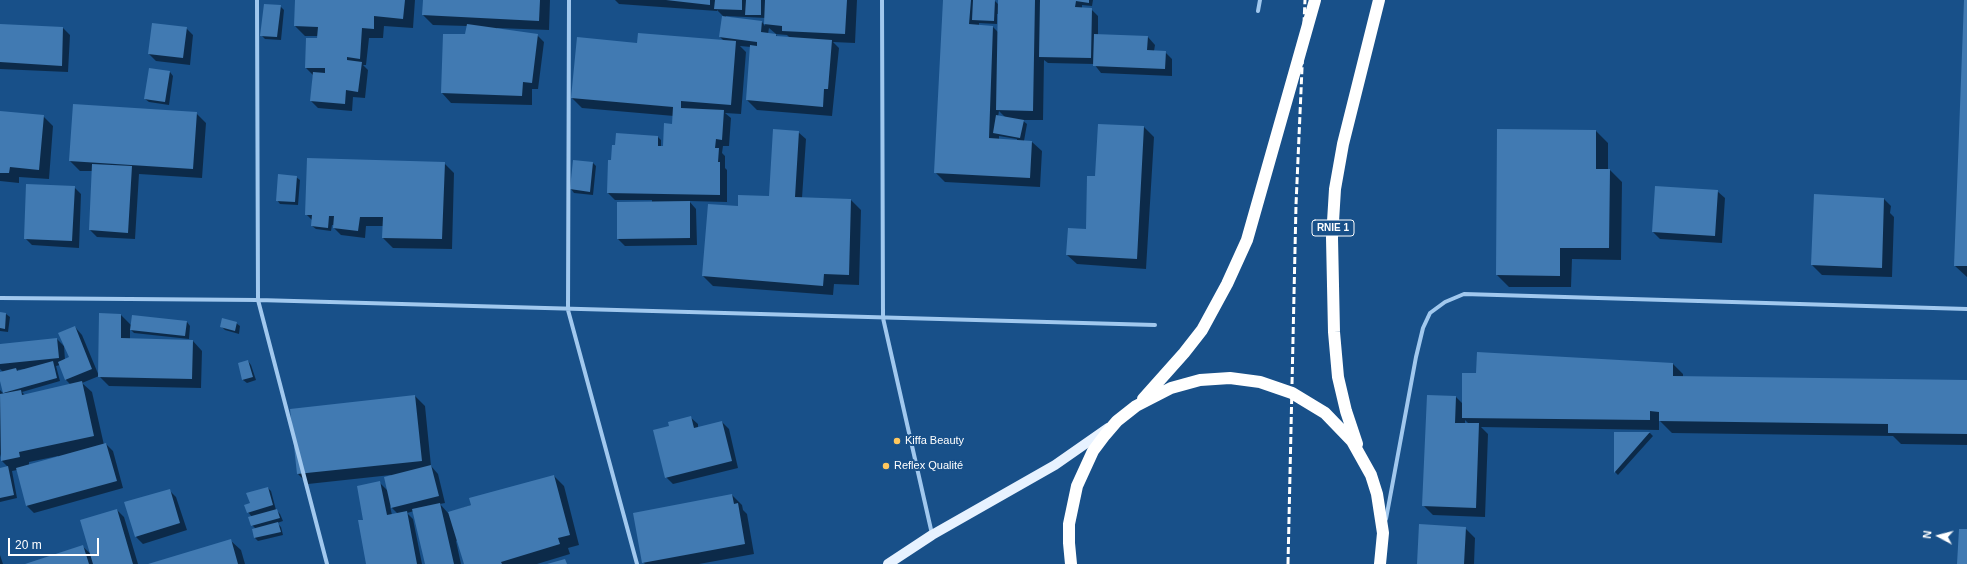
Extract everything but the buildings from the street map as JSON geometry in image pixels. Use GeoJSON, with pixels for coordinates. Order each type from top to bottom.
{"type":"FeatureCollection","features":[{"type":"Feature","properties":{"kind":"highway","name":"RNIE 1"},"geometry":{"type":"LineString","coordinates":[[1071,564],[1068,543],[1069,524],[1077,486],[1093,451],[1118,421],[1136,406],[1170,369],[1202,330],[1227,284],[1247,240],[1315,0]]}},
{"type":"Feature","properties":{"kind":"highway","name":"RNIE 1"},"geometry":{"type":"LineString","coordinates":[[1379,0],[1343,144],[1335,190],[1332,238],[1334,332],[1338,377],[1346,411],[1362,458],[1377,494],[1383,532],[1380,564]]}},
{"type":"Feature","properties":{"kind":"highway","name":"RNIE 1"},"geometry":{"type":"LineString","coordinates":[[1136,406],[1171,388],[1200,380],[1230,378],[1260,382],[1292,393],[1325,413],[1352,441],[1362,458]]}},
{"type":"Feature","properties":{"kind":"main road"},"geometry":{"type":"LineString","coordinates":[[888,564],[932,535],[1055,465],[1118,421]]}},
{"type":"Feature","properties":{"kind":"street"},"geometry":{"type":"LineString","coordinates":[[257,0],[258,300],[326,564]]}},
{"type":"Feature","properties":{"kind":"street"},"geometry":{"type":"LineString","coordinates":[[569,0],[568,310],[637,564]]}},
{"type":"Feature","properties":{"kind":"street"},"geometry":{"type":"LineString","coordinates":[[882,0],[883,318],[932,535]]}},
{"type":"Feature","properties":{"kind":"street"},"geometry":{"type":"LineString","coordinates":[[1258,11],[1260,0]]}},
{"type":"Feature","properties":{"kind":"street"},"geometry":{"type":"LineString","coordinates":[[1383,532],[1416,357],[1423,328],[1430,313],[1445,302],[1464,294],[1967,309]]}},
{"type":"Feature","properties":{"kind":"street"},"geometry":{"type":"LineString","coordinates":[[0,298],[258,300],[568,310],[1155,325]]}},
{"type":"Feature","properties":{"kind":"railway"},"geometry":{"type":"LineString","coordinates":[[1288,564],[1296,205],[1305,0]]}},
{"type":"Feature","properties":{"kind":"place","name":"Kiffa Beauty"},"geometry":{"type":"Point","coordinates":[897,441]}},
{"type":"Feature","properties":{"kind":"place","name":"Reflex Qualité"},"geometry":{"type":"Point","coordinates":[886,466]}}]}
